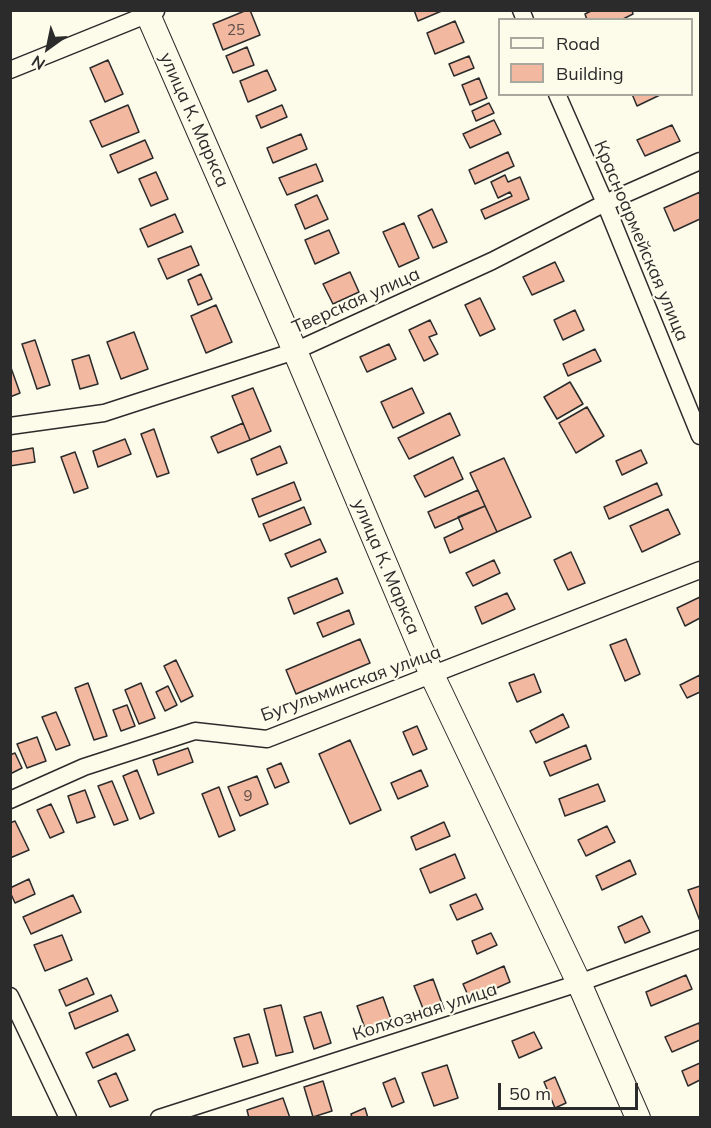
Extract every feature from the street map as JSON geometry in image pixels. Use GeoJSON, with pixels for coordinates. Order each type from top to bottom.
{"type":"FeatureCollection","features":[{"type":"Feature","properties":{"kind":"main road","name":"улица К. Маркса"},"geometry":{"type":"LineString","coordinates":[[150,12],[432,675],[579,983],[638,1118]]}},
{"type":"Feature","properties":{"kind":"street"},"geometry":{"type":"LineString","coordinates":[[10,70],[150,12]]}},
{"type":"Feature","properties":{"kind":"street","name":"Красноармейская улица"},"geometry":{"type":"LineString","coordinates":[[558,96],[700,436]]}},
{"type":"Feature","properties":{"kind":"street","name":"Тверская улица"},"geometry":{"type":"LineString","coordinates":[[10,426],[104,413],[295,351],[492,261],[604,203],[700,161]]}},
{"type":"Feature","properties":{"kind":"street","name":"Бугульминская улица"},"geometry":{"type":"LineString","coordinates":[[10,800],[84,767],[195,731],[267,739],[700,570]]}},
{"type":"Feature","properties":{"kind":"street","name":"Колхозная улица"},"geometry":{"type":"LineString","coordinates":[[159,1118],[579,983],[700,939]]}},
{"type":"Feature","properties":{"kind":"street"},"geometry":{"type":"LineString","coordinates":[[10,996],[68,1118]]}},
{"type":"Feature","properties":{"kind":"building"},"geometry":{"type":"Polygon","coordinates":[[[250,10],[260,35],[223,50],[213,24],[250,10]]]}},
{"type":"Feature","properties":{"kind":"building"},"geometry":{"type":"Polygon","coordinates":[[[414,10],[444,10],[418,21],[414,10]]]}},
{"type":"Feature","properties":{"kind":"building"},"geometry":{"type":"Polygon","coordinates":[[[593,10],[632,10],[633,14],[625,18],[586,18],[585,14],[593,10]]]}},
{"type":"Feature","properties":{"kind":"building"},"geometry":{"type":"Polygon","coordinates":[[[455,21],[464,42],[435,54],[427,33],[455,21]]]}},
{"type":"Feature","properties":{"kind":"building"},"geometry":{"type":"Polygon","coordinates":[[[247,47],[254,65],[233,73],[226,56],[247,47]]]}},
{"type":"Feature","properties":{"kind":"building"},"geometry":{"type":"Polygon","coordinates":[[[469,56],[474,68],[454,76],[449,64],[469,56]]]}},
{"type":"Feature","properties":{"kind":"building"},"geometry":{"type":"Polygon","coordinates":[[[108,60],[123,94],[105,102],[90,68],[108,60]]]}},
{"type":"Feature","properties":{"kind":"building"},"geometry":{"type":"Polygon","coordinates":[[[267,70],[276,90],[248,102],[240,81],[267,70]]]}},
{"type":"Feature","properties":{"kind":"building"},"geometry":{"type":"Polygon","coordinates":[[[479,78],[487,98],[470,105],[462,85],[479,78]]]}},
{"type":"Feature","properties":{"kind":"building"},"geometry":{"type":"Polygon","coordinates":[[[633,96],[658,96],[637,106],[633,96]]]}},
{"type":"Feature","properties":{"kind":"building"},"geometry":{"type":"Polygon","coordinates":[[[489,103],[494,113],[476,121],[472,111],[489,103]]]}},
{"type":"Feature","properties":{"kind":"building"},"geometry":{"type":"Polygon","coordinates":[[[128,105],[139,132],[102,147],[90,121],[128,105]]]}},
{"type":"Feature","properties":{"kind":"building"},"geometry":{"type":"Polygon","coordinates":[[[282,105],[287,117],[261,128],[256,116],[282,105]]]}},
{"type":"Feature","properties":{"kind":"building"},"geometry":{"type":"Polygon","coordinates":[[[494,120],[501,134],[470,148],[463,134],[494,120]]]}},
{"type":"Feature","properties":{"kind":"building"},"geometry":{"type":"Polygon","coordinates":[[[672,125],[680,141],[645,156],[637,140],[672,125]]]}},
{"type":"Feature","properties":{"kind":"building"},"geometry":{"type":"Polygon","coordinates":[[[301,134],[307,149],[273,163],[267,148],[301,134]]]}},
{"type":"Feature","properties":{"kind":"building"},"geometry":{"type":"Polygon","coordinates":[[[145,140],[153,158],[118,173],[110,155],[145,140]]]}},
{"type":"Feature","properties":{"kind":"building"},"geometry":{"type":"Polygon","coordinates":[[[508,152],[514,166],[475,184],[469,170],[508,152]]]}},
{"type":"Feature","properties":{"kind":"building"},"geometry":{"type":"Polygon","coordinates":[[[316,164],[323,181],[287,195],[279,178],[316,164]]]}},
{"type":"Feature","properties":{"kind":"building"},"geometry":{"type":"Polygon","coordinates":[[[156,172],[168,199],[151,206],[139,179],[156,172]]]}},
{"type":"Feature","properties":{"kind":"building"},"geometry":{"type":"Polygon","coordinates":[[[505,175],[508,182],[520,177],[529,199],[485,219],[481,210],[512,196],[510,192],[498,198],[491,182],[505,175]]]}},
{"type":"Feature","properties":{"kind":"building"},"geometry":{"type":"Polygon","coordinates":[[[700,192],[700,219],[674,231],[664,208],[700,192]]]}},
{"type":"Feature","properties":{"kind":"building"},"geometry":{"type":"Polygon","coordinates":[[[317,195],[328,219],[305,229],[295,205],[317,195]]]}},
{"type":"Feature","properties":{"kind":"building"},"geometry":{"type":"Polygon","coordinates":[[[432,209],[447,242],[433,248],[418,216],[432,209]]]}},
{"type":"Feature","properties":{"kind":"building"},"geometry":{"type":"Polygon","coordinates":[[[175,214],[183,232],[148,247],[140,229],[175,214]]]}},
{"type":"Feature","properties":{"kind":"building"},"geometry":{"type":"Polygon","coordinates":[[[404,223],[419,258],[399,267],[383,232],[404,223]]]}},
{"type":"Feature","properties":{"kind":"building"},"geometry":{"type":"Polygon","coordinates":[[[329,230],[339,253],[315,264],[305,240],[329,230]]]}},
{"type":"Feature","properties":{"kind":"building"},"geometry":{"type":"Polygon","coordinates":[[[191,246],[199,265],[167,279],[158,259],[191,246]]]}},
{"type":"Feature","properties":{"kind":"building"},"geometry":{"type":"Polygon","coordinates":[[[555,262],[564,281],[532,295],[523,277],[555,262]]]}},
{"type":"Feature","properties":{"kind":"building"},"geometry":{"type":"Polygon","coordinates":[[[350,272],[359,292],[333,304],[323,284],[350,272]]]}},
{"type":"Feature","properties":{"kind":"building"},"geometry":{"type":"Polygon","coordinates":[[[201,274],[212,299],[198,305],[188,280],[201,274]]]}},
{"type":"Feature","properties":{"kind":"building"},"geometry":{"type":"Polygon","coordinates":[[[480,298],[495,329],[480,336],[465,305],[480,298]]]}},
{"type":"Feature","properties":{"kind":"building"},"geometry":{"type":"Polygon","coordinates":[[[216,305],[232,342],[206,353],[191,316],[216,305]]]}},
{"type":"Feature","properties":{"kind":"building"},"geometry":{"type":"Polygon","coordinates":[[[575,310],[584,330],[563,340],[554,320],[575,310]]]}},
{"type":"Feature","properties":{"kind":"building"},"geometry":{"type":"Polygon","coordinates":[[[430,320],[437,334],[429,337],[438,354],[424,361],[409,330],[430,320]]]}},
{"type":"Feature","properties":{"kind":"building"},"geometry":{"type":"Polygon","coordinates":[[[134,332],[148,369],[121,379],[107,342],[134,332]]]}},
{"type":"Feature","properties":{"kind":"building"},"geometry":{"type":"Polygon","coordinates":[[[35,340],[50,385],[37,389],[22,344],[35,340]]]}},
{"type":"Feature","properties":{"kind":"building"},"geometry":{"type":"Polygon","coordinates":[[[389,344],[396,359],[367,372],[360,357],[389,344]]]}},
{"type":"Feature","properties":{"kind":"building"},"geometry":{"type":"Polygon","coordinates":[[[595,349],[601,361],[568,376],[563,364],[595,349]]]}},
{"type":"Feature","properties":{"kind":"building"},"geometry":{"type":"Polygon","coordinates":[[[89,355],[98,384],[80,389],[72,360],[89,355]]]}},
{"type":"Feature","properties":{"kind":"building"},"geometry":{"type":"Polygon","coordinates":[[[10,365],[20,393],[10,397],[10,365]]]}},
{"type":"Feature","properties":{"kind":"building"},"geometry":{"type":"Polygon","coordinates":[[[570,382],[583,404],[557,419],[544,397],[570,382]]]}},
{"type":"Feature","properties":{"kind":"building"},"geometry":{"type":"Polygon","coordinates":[[[253,388],[271,431],[250,440],[232,396],[253,388]]]}},
{"type":"Feature","properties":{"kind":"building"},"geometry":{"type":"Polygon","coordinates":[[[412,388],[424,413],[393,428],[381,402],[412,388]]]}},
{"type":"Feature","properties":{"kind":"building"},"geometry":{"type":"Polygon","coordinates":[[[587,407],[604,436],[576,453],[559,423],[587,407]]]}},
{"type":"Feature","properties":{"kind":"building"},"geometry":{"type":"Polygon","coordinates":[[[450,413],[460,435],[409,459],[398,438],[450,413]]]}},
{"type":"Feature","properties":{"kind":"building"},"geometry":{"type":"Polygon","coordinates":[[[243,423],[250,440],[218,453],[211,437],[243,423]]]}},
{"type":"Feature","properties":{"kind":"building"},"geometry":{"type":"Polygon","coordinates":[[[154,429],[169,473],[157,477],[141,434],[154,429]]]}},
{"type":"Feature","properties":{"kind":"building"},"geometry":{"type":"Polygon","coordinates":[[[125,439],[131,454],[98,467],[93,451],[125,439]]]}},
{"type":"Feature","properties":{"kind":"building"},"geometry":{"type":"Polygon","coordinates":[[[280,446],[287,463],[257,475],[251,459],[280,446]]]}},
{"type":"Feature","properties":{"kind":"building"},"geometry":{"type":"Polygon","coordinates":[[[33,448],[35,462],[10,466],[10,452],[33,448]]]}},
{"type":"Feature","properties":{"kind":"building"},"geometry":{"type":"Polygon","coordinates":[[[641,450],[647,463],[622,475],[616,461],[641,450]]]}},
{"type":"Feature","properties":{"kind":"building"},"geometry":{"type":"Polygon","coordinates":[[[75,452],[88,488],[74,493],[61,457],[75,452]]]}},
{"type":"Feature","properties":{"kind":"building"},"geometry":{"type":"Polygon","coordinates":[[[453,457],[463,479],[425,497],[414,476],[453,457]]]}},
{"type":"Feature","properties":{"kind":"building"},"geometry":{"type":"Polygon","coordinates":[[[504,458],[531,517],[497,532],[470,473],[504,458]]]}},
{"type":"Feature","properties":{"kind":"building"},"geometry":{"type":"Polygon","coordinates":[[[294,482],[301,500],[259,517],[252,499],[294,482]]]}},
{"type":"Feature","properties":{"kind":"building"},"geometry":{"type":"Polygon","coordinates":[[[657,483],[662,495],[609,519],[604,507],[657,483]]]}},
{"type":"Feature","properties":{"kind":"building"},"geometry":{"type":"Polygon","coordinates":[[[478,490],[485,506],[435,528],[428,512],[478,490]]]}},
{"type":"Feature","properties":{"kind":"building"},"geometry":{"type":"Polygon","coordinates":[[[485,506],[497,532],[450,553],[444,538],[463,529],[458,517],[485,506]]]}},
{"type":"Feature","properties":{"kind":"building"},"geometry":{"type":"Polygon","coordinates":[[[304,507],[311,524],[270,541],[263,524],[304,507]]]}},
{"type":"Feature","properties":{"kind":"building"},"geometry":{"type":"Polygon","coordinates":[[[668,509],[680,534],[642,552],[630,526],[668,509]]]}},
{"type":"Feature","properties":{"kind":"building"},"geometry":{"type":"Polygon","coordinates":[[[320,539],[326,552],[291,567],[285,554],[320,539]]]}},
{"type":"Feature","properties":{"kind":"building"},"geometry":{"type":"Polygon","coordinates":[[[571,552],[585,583],[568,590],[554,560],[571,552]]]}},
{"type":"Feature","properties":{"kind":"building"},"geometry":{"type":"Polygon","coordinates":[[[494,560],[500,573],[473,586],[466,573],[494,560]]]}},
{"type":"Feature","properties":{"kind":"building"},"geometry":{"type":"Polygon","coordinates":[[[337,578],[343,593],[294,614],[288,598],[337,578]]]}},
{"type":"Feature","properties":{"kind":"building"},"geometry":{"type":"Polygon","coordinates":[[[507,593],[515,609],[482,624],[475,607],[507,593]]]}},
{"type":"Feature","properties":{"kind":"building"},"geometry":{"type":"Polygon","coordinates":[[[700,597],[700,618],[685,626],[677,608],[700,597]]]}},
{"type":"Feature","properties":{"kind":"building"},"geometry":{"type":"Polygon","coordinates":[[[349,610],[354,624],[323,637],[317,623],[349,610]]]}},
{"type":"Feature","properties":{"kind":"building"},"geometry":{"type":"Polygon","coordinates":[[[360,639],[370,663],[296,694],[286,670],[360,639]]]}},
{"type":"Feature","properties":{"kind":"building"},"geometry":{"type":"Polygon","coordinates":[[[626,639],[640,674],[625,681],[610,645],[626,639]]]}},
{"type":"Feature","properties":{"kind":"building"},"geometry":{"type":"Polygon","coordinates":[[[176,660],[193,696],[181,702],[164,666],[176,660]]]}},
{"type":"Feature","properties":{"kind":"building"},"geometry":{"type":"Polygon","coordinates":[[[534,674],[541,692],[517,702],[509,683],[534,674]]]}},
{"type":"Feature","properties":{"kind":"building"},"geometry":{"type":"Polygon","coordinates":[[[700,675],[700,692],[687,698],[680,685],[700,675]]]}},
{"type":"Feature","properties":{"kind":"building"},"geometry":{"type":"Polygon","coordinates":[[[88,683],[107,736],[94,740],[75,688],[88,683]]]}},
{"type":"Feature","properties":{"kind":"building"},"geometry":{"type":"Polygon","coordinates":[[[141,683],[155,718],[139,724],[125,690],[141,683]]]}},
{"type":"Feature","properties":{"kind":"building"},"geometry":{"type":"Polygon","coordinates":[[[168,686],[177,705],[165,711],[156,692],[168,686]]]}},
{"type":"Feature","properties":{"kind":"building"},"geometry":{"type":"Polygon","coordinates":[[[127,705],[135,726],[121,731],[113,710],[127,705]]]}},
{"type":"Feature","properties":{"kind":"building"},"geometry":{"type":"Polygon","coordinates":[[[56,712],[70,745],[56,750],[42,717],[56,712]]]}},
{"type":"Feature","properties":{"kind":"building"},"geometry":{"type":"Polygon","coordinates":[[[563,714],[569,727],[536,743],[530,731],[563,714]]]}},
{"type":"Feature","properties":{"kind":"building"},"geometry":{"type":"Polygon","coordinates":[[[417,726],[427,749],[413,755],[403,732],[417,726]]]}},
{"type":"Feature","properties":{"kind":"building"},"geometry":{"type":"Polygon","coordinates":[[[37,737],[46,761],[27,768],[17,744],[37,737]]]}},
{"type":"Feature","properties":{"kind":"building"},"geometry":{"type":"Polygon","coordinates":[[[350,740],[381,810],[350,824],[319,754],[350,740]]]}},
{"type":"Feature","properties":{"kind":"building"},"geometry":{"type":"Polygon","coordinates":[[[586,745],[591,759],[550,776],[544,762],[586,745]]]}},
{"type":"Feature","properties":{"kind":"building"},"geometry":{"type":"Polygon","coordinates":[[[188,748],[193,762],[158,775],[153,760],[188,748]]]}},
{"type":"Feature","properties":{"kind":"building"},"geometry":{"type":"Polygon","coordinates":[[[15,753],[22,768],[10,774],[10,755],[15,753]]]}},
{"type":"Feature","properties":{"kind":"building"},"geometry":{"type":"Polygon","coordinates":[[[281,763],[289,782],[275,788],[267,769],[281,763]]]}},
{"type":"Feature","properties":{"kind":"building"},"geometry":{"type":"Polygon","coordinates":[[[137,770],[154,813],[140,819],[123,776],[137,770]]]}},
{"type":"Feature","properties":{"kind":"building"},"geometry":{"type":"Polygon","coordinates":[[[421,770],[428,786],[398,799],[391,783],[421,770]]]}},
{"type":"Feature","properties":{"kind":"building"},"geometry":{"type":"Polygon","coordinates":[[[257,776],[268,804],[240,816],[228,787],[257,776]]]}},
{"type":"Feature","properties":{"kind":"building"},"geometry":{"type":"Polygon","coordinates":[[[112,781],[128,820],[114,825],[98,786],[112,781]]]}},
{"type":"Feature","properties":{"kind":"building"},"geometry":{"type":"Polygon","coordinates":[[[598,784],[605,801],[565,816],[559,799],[598,784]]]}},
{"type":"Feature","properties":{"kind":"building"},"geometry":{"type":"Polygon","coordinates":[[[219,787],[235,830],[219,837],[202,794],[219,787]]]}},
{"type":"Feature","properties":{"kind":"building"},"geometry":{"type":"Polygon","coordinates":[[[85,790],[95,817],[77,823],[68,796],[85,790]]]}},
{"type":"Feature","properties":{"kind":"building"},"geometry":{"type":"Polygon","coordinates":[[[51,804],[64,832],[50,838],[37,810],[51,804]]]}},
{"type":"Feature","properties":{"kind":"building"},"geometry":{"type":"Polygon","coordinates":[[[15,821],[29,850],[10,858],[10,823],[15,821]]]}},
{"type":"Feature","properties":{"kind":"building"},"geometry":{"type":"Polygon","coordinates":[[[444,822],[450,836],[416,850],[411,837],[444,822]]]}},
{"type":"Feature","properties":{"kind":"building"},"geometry":{"type":"Polygon","coordinates":[[[607,826],[615,842],[586,856],[578,840],[607,826]]]}},
{"type":"Feature","properties":{"kind":"building"},"geometry":{"type":"Polygon","coordinates":[[[455,854],[465,878],[430,893],[420,869],[455,854]]]}},
{"type":"Feature","properties":{"kind":"building"},"geometry":{"type":"Polygon","coordinates":[[[630,860],[636,874],[602,890],[596,876],[630,860]]]}},
{"type":"Feature","properties":{"kind":"building"},"geometry":{"type":"Polygon","coordinates":[[[29,879],[35,894],[15,903],[10,888],[29,879]]]}},
{"type":"Feature","properties":{"kind":"building"},"geometry":{"type":"Polygon","coordinates":[[[700,886],[700,921],[688,890],[700,886]]]}},
{"type":"Feature","properties":{"kind":"building"},"geometry":{"type":"Polygon","coordinates":[[[476,894],[483,909],[457,920],[450,905],[476,894]]]}},
{"type":"Feature","properties":{"kind":"building"},"geometry":{"type":"Polygon","coordinates":[[[73,895],[81,912],[31,934],[23,917],[73,895]]]}},
{"type":"Feature","properties":{"kind":"building"},"geometry":{"type":"Polygon","coordinates":[[[642,916],[650,932],[625,943],[618,927],[642,916]]]}},
{"type":"Feature","properties":{"kind":"building"},"geometry":{"type":"Polygon","coordinates":[[[491,933],[497,945],[477,954],[472,941],[491,933]]]}},
{"type":"Feature","properties":{"kind":"building"},"geometry":{"type":"Polygon","coordinates":[[[62,935],[72,960],[45,971],[34,945],[62,935]]]}},
{"type":"Feature","properties":{"kind":"building"},"geometry":{"type":"Polygon","coordinates":[[[504,966],[510,982],[470,1000],[463,984],[504,966]]]}},
{"type":"Feature","properties":{"kind":"building"},"geometry":{"type":"Polygon","coordinates":[[[686,975],[692,989],[651,1006],[646,992],[686,975]]]}},
{"type":"Feature","properties":{"kind":"building"},"geometry":{"type":"Polygon","coordinates":[[[87,978],[94,994],[66,1006],[59,990],[87,978]]]}},
{"type":"Feature","properties":{"kind":"building"},"geometry":{"type":"Polygon","coordinates":[[[433,979],[444,1009],[426,1016],[414,986],[433,979]]]}},
{"type":"Feature","properties":{"kind":"building"},"geometry":{"type":"Polygon","coordinates":[[[111,995],[118,1011],[75,1029],[69,1013],[111,995]]]}},
{"type":"Feature","properties":{"kind":"building"},"geometry":{"type":"Polygon","coordinates":[[[383,997],[393,1025],[367,1034],[357,1006],[383,997]]]}},
{"type":"Feature","properties":{"kind":"building"},"geometry":{"type":"Polygon","coordinates":[[[281,1005],[293,1052],[276,1056],[264,1009],[281,1005]]]}},
{"type":"Feature","properties":{"kind":"building"},"geometry":{"type":"Polygon","coordinates":[[[321,1012],[331,1043],[314,1049],[304,1017],[321,1012]]]}},
{"type":"Feature","properties":{"kind":"building"},"geometry":{"type":"Polygon","coordinates":[[[699,1023],[700,1040],[672,1052],[665,1037],[699,1023]]]}},
{"type":"Feature","properties":{"kind":"building"},"geometry":{"type":"Polygon","coordinates":[[[534,1032],[542,1048],[519,1058],[512,1041],[534,1032]]]}},
{"type":"Feature","properties":{"kind":"building"},"geometry":{"type":"Polygon","coordinates":[[[128,1034],[135,1050],[93,1068],[86,1053],[128,1034]]]}},
{"type":"Feature","properties":{"kind":"building"},"geometry":{"type":"Polygon","coordinates":[[[249,1034],[258,1063],[243,1067],[234,1038],[249,1034]]]}},
{"type":"Feature","properties":{"kind":"building"},"geometry":{"type":"Polygon","coordinates":[[[700,1063],[700,1080],[688,1086],[682,1071],[700,1063]]]}},
{"type":"Feature","properties":{"kind":"building"},"geometry":{"type":"Polygon","coordinates":[[[447,1065],[458,1098],[434,1106],[422,1073],[447,1065]]]}},
{"type":"Feature","properties":{"kind":"building"},"geometry":{"type":"Polygon","coordinates":[[[116,1073],[128,1100],[110,1107],[98,1081],[116,1073]]]}},
{"type":"Feature","properties":{"kind":"building"},"geometry":{"type":"Polygon","coordinates":[[[555,1077],[566,1103],[555,1108],[544,1082],[555,1077]]]}},
{"type":"Feature","properties":{"kind":"building"},"geometry":{"type":"Polygon","coordinates":[[[395,1078],[404,1102],[392,1107],[383,1083],[395,1078]]]}},
{"type":"Feature","properties":{"kind":"building"},"geometry":{"type":"Polygon","coordinates":[[[323,1081],[332,1111],[313,1117],[304,1087],[323,1081]]]}},
{"type":"Feature","properties":{"kind":"building"},"geometry":{"type":"Polygon","coordinates":[[[283,1098],[290,1118],[249,1118],[247,1110],[283,1098]]]}},
{"type":"Feature","properties":{"kind":"building"},"geometry":{"type":"Polygon","coordinates":[[[365,1108],[368,1118],[352,1118],[351,1114],[365,1108]]]}}]}
